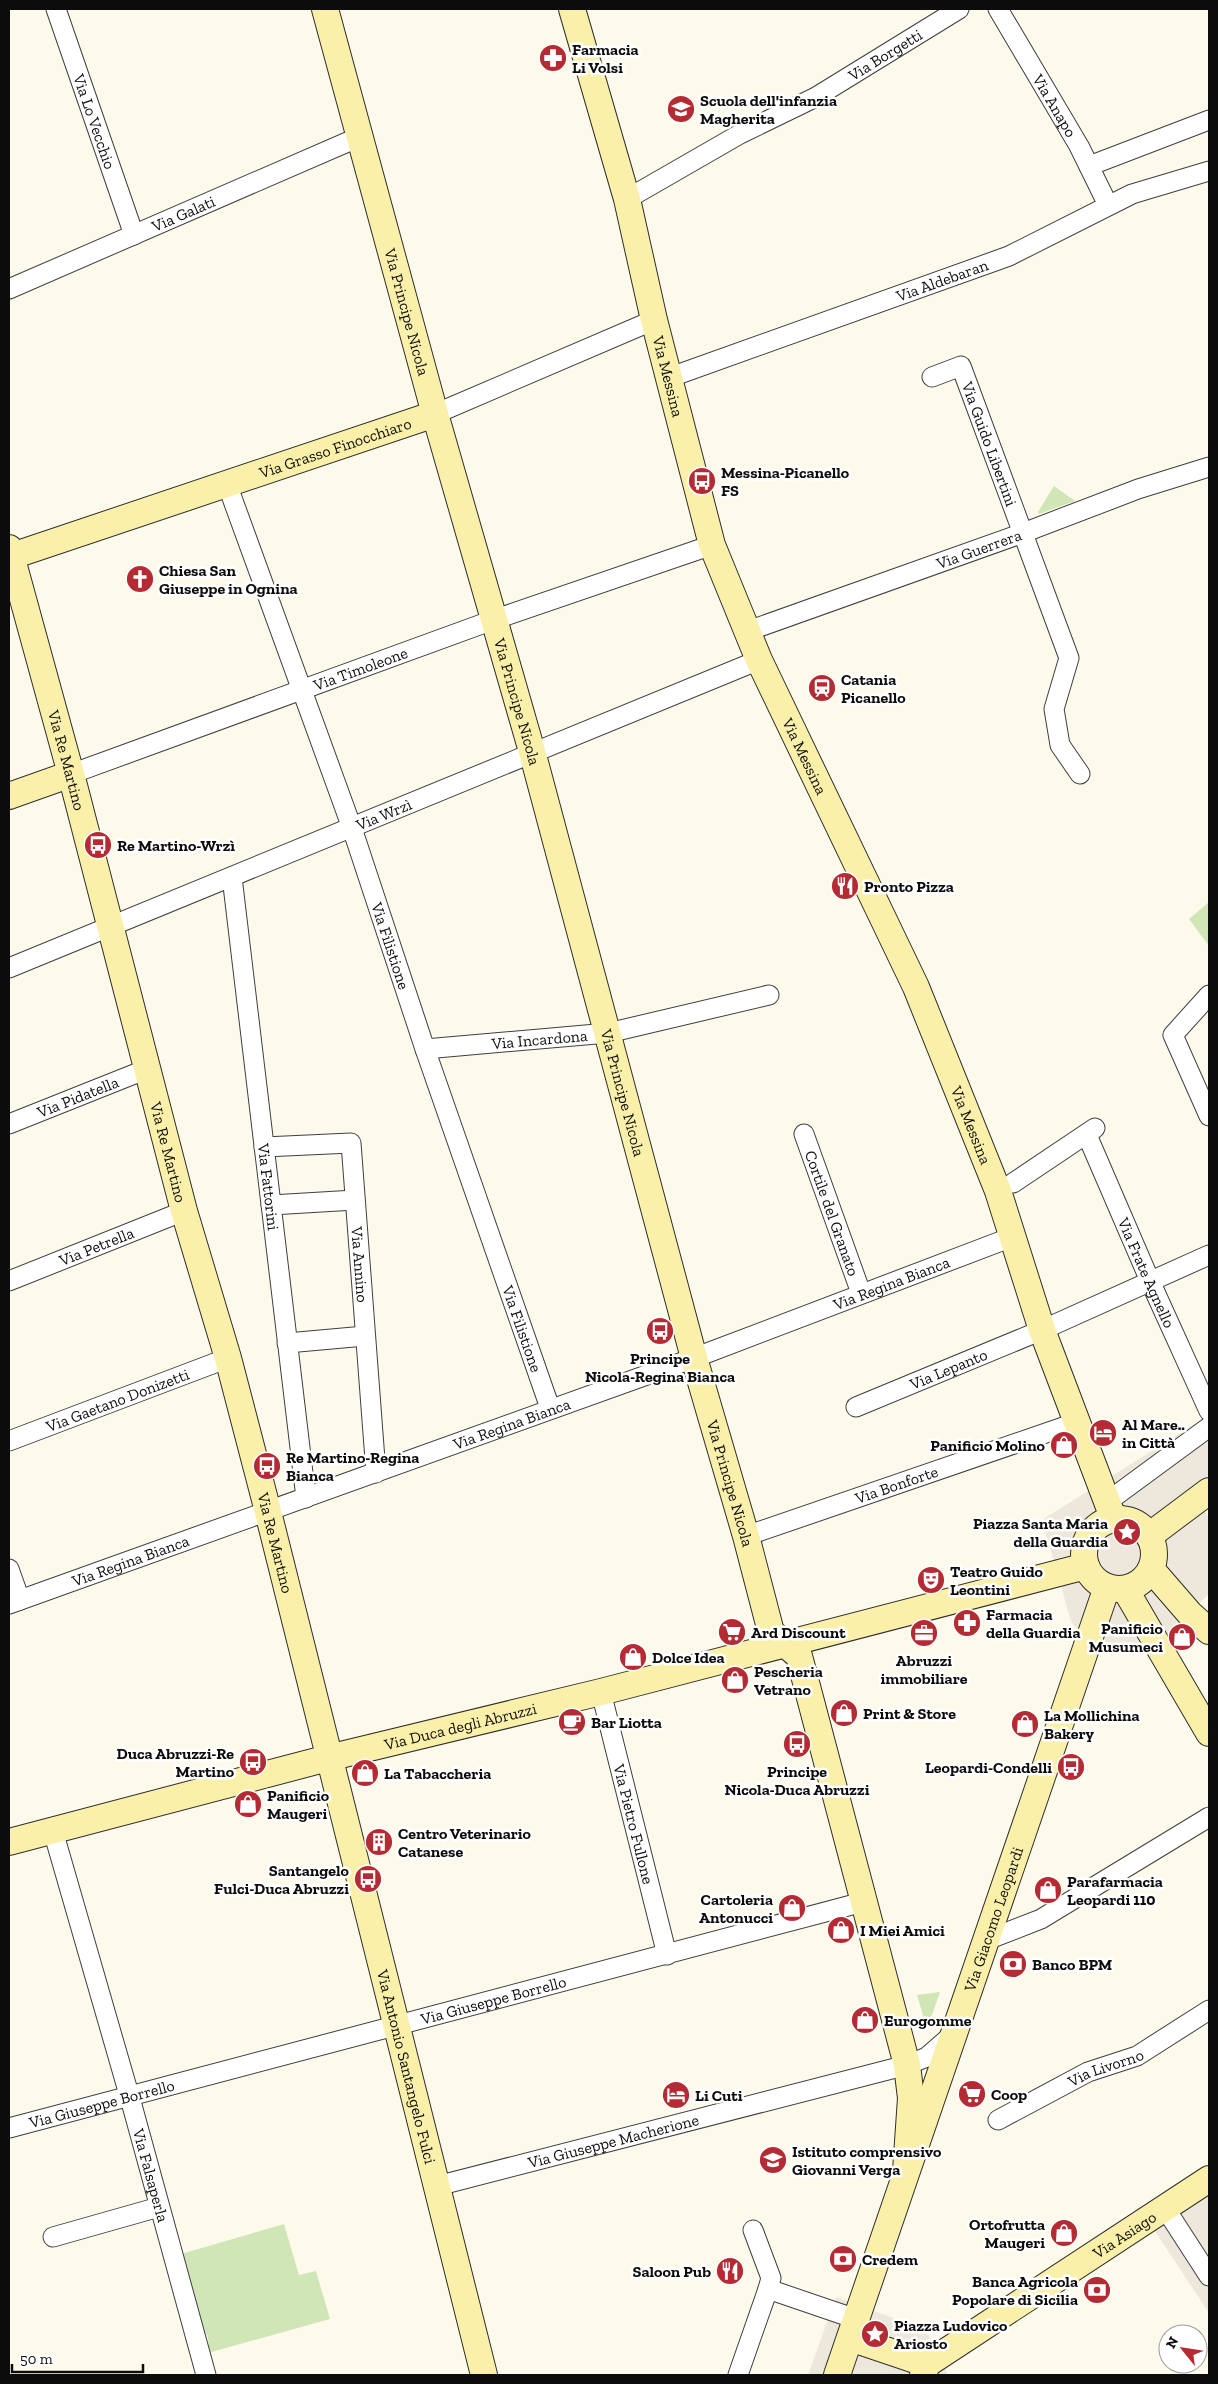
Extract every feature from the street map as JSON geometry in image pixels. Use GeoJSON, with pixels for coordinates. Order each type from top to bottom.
{"type":"FeatureCollection","features":[{"type":"Feature","properties":{"kind":"main road","name":"Via Principe Nicola"},"geometry":{"type":"LineString","coordinates":[[326,9],[435,414],[533,755],[694,1358],[746,1536],[771,1632],[798,1656],[862,1902],[907,2065],[911,2098],[906,2170]]}},
{"type":"Feature","properties":{"kind":"main road","name":"Via Messina"},"geometry":{"type":"LineString","coordinates":[[572,9],[627,199],[668,378],[712,545],[759,660],[916,987],[998,1191],[1042,1330],[1075,1423],[1107,1501]]}},
{"type":"Feature","properties":{"kind":"main road","name":"Via Grasso Finocchiaro"},"geometry":{"type":"LineString","coordinates":[[10,554],[435,414]]}},
{"type":"Feature","properties":{"kind":"main road","name":"Via Re Martino"},"geometry":{"type":"LineString","coordinates":[[10,554],[71,774],[184,1211],[228,1358],[328,1758]]}},
{"type":"Feature","properties":{"kind":"main road","name":"Via Timoleone"},"geometry":{"type":"LineString","coordinates":[[9,796],[71,774]]}},
{"type":"Feature","properties":{"kind":"main road"},"geometry":{"type":"LineString","coordinates":[[1150,1536],[1209,1491]]}},
{"type":"Feature","properties":{"kind":"main road"},"geometry":{"type":"LineString","coordinates":[[1116,1588],[1138,1584],[1151,1569],[1154,1556],[1150,1536],[1107,1501],[1096,1528],[1088,1540],[1084,1553],[1086,1566],[1094,1579],[1116,1588],[1155,1640],[1209,1734]]}},
{"type":"Feature","properties":{"kind":"main road","name":"Via Duca degli Abruzzi"},"geometry":{"type":"LineString","coordinates":[[9,1842],[328,1758],[601,1692],[1086,1566]]}},
{"type":"Feature","properties":{"kind":"main road"},"geometry":{"type":"LineString","coordinates":[[1151,1569],[1190,1614],[1209,1631]]}},
{"type":"Feature","properties":{"kind":"main road","name":"Via Giacomo Leopardi"},"geometry":{"type":"LineString","coordinates":[[837,2375],[1088,1646],[1116,1588]]}},
{"type":"Feature","properties":{"kind":"main road","name":"Via Antonio Santangelo Fulci"},"geometry":{"type":"LineString","coordinates":[[328,1758],[484,2375]]}},
{"type":"Feature","properties":{"kind":"main road","name":"Via Asiago"},"geometry":{"type":"LineString","coordinates":[[929,2365],[1209,2178]]}},
{"type":"Feature","properties":{"kind":"main road"},"geometry":{"type":"LineString","coordinates":[[855,2321],[929,2365]]}},
{"type":"Feature","properties":{"kind":"street","name":"Via Lo Vecchio"},"geometry":{"type":"LineString","coordinates":[[56,9],[134,235]]}},
{"type":"Feature","properties":{"kind":"street","name":"Via Borgetti"},"geometry":{"type":"LineString","coordinates":[[627,199],[740,134],[816,97],[959,9]]}},
{"type":"Feature","properties":{"kind":"street","name":"Via Anapo"},"geometry":{"type":"LineString","coordinates":[[998,9],[1089,166],[1108,205]]}},
{"type":"Feature","properties":{"kind":"street"},"geometry":{"type":"LineString","coordinates":[[1089,166],[1208,121]]}},
{"type":"Feature","properties":{"kind":"street","name":"Via Galati"},"geometry":{"type":"LineString","coordinates":[[9,290],[359,137]]}},
{"type":"Feature","properties":{"kind":"street","name":"Via Aldebaran"},"geometry":{"type":"LineString","coordinates":[[668,378],[1009,256],[1132,194],[1208,171]]}},
{"type":"Feature","properties":{"kind":"street","name":"Via Grasso Finocchiaro"},"geometry":{"type":"LineString","coordinates":[[435,414],[654,320]]}},
{"type":"Feature","properties":{"kind":"street","name":"Via Guido Libertini"},"geometry":{"type":"LineString","coordinates":[[932,377],[961,366],[1069,658],[1054,709],[1060,745],[1080,774]]}},
{"type":"Feature","properties":{"kind":"street","name":"Via Guerrera"},"geometry":{"type":"LineString","coordinates":[[748,631],[1023,533],[1138,489],[1209,467]]}},
{"type":"Feature","properties":{"kind":"street","name":"Via Filistione"},"geometry":{"type":"LineString","coordinates":[[226,484],[352,828],[425,1049],[550,1408]]}},
{"type":"Feature","properties":{"kind":"street","name":"Via Timoleone"},"geometry":{"type":"LineString","coordinates":[[71,774],[493,620],[712,545]]}},
{"type":"Feature","properties":{"kind":"street","name":"Via Wrzì"},"geometry":{"type":"LineString","coordinates":[[9,968],[533,755],[759,660]]}},
{"type":"Feature","properties":{"kind":"street","name":"Via Fattorini"},"geometry":{"type":"LineString","coordinates":[[232,877],[306,1498]]}},
{"type":"Feature","properties":{"kind":"street","name":"Via Incardona"},"geometry":{"type":"LineString","coordinates":[[425,1049],[608,1033],[769,994]]}},
{"type":"Feature","properties":{"kind":"street"},"geometry":{"type":"LineString","coordinates":[[1209,995],[1173,1035],[1209,1116]]}},
{"type":"Feature","properties":{"kind":"street","name":"Via Pidatella"},"geometry":{"type":"LineString","coordinates":[[9,1124],[147,1069]]}},
{"type":"Feature","properties":{"kind":"street","name":"Via Frate Agnello"},"geometry":{"type":"LineString","coordinates":[[1013,1183],[1091,1131],[1150,1281],[1209,1410]]}},
{"type":"Feature","properties":{"kind":"street","name":"Cortile del Granato"},"geometry":{"type":"LineString","coordinates":[[804,1134],[861,1293]]}},
{"type":"Feature","properties":{"kind":"street","name":"Via Annino"},"geometry":{"type":"LineString","coordinates":[[264,1147],[351,1142],[376,1473]]}},
{"type":"Feature","properties":{"kind":"street"},"geometry":{"type":"LineString","coordinates":[[271,1205],[355,1200]]}},
{"type":"Feature","properties":{"kind":"street","name":"Via Petrella"},"geometry":{"type":"LineString","coordinates":[[9,1281],[184,1211]]}},
{"type":"Feature","properties":{"kind":"street","name":"Via Regina Bianca"},"geometry":{"type":"LineString","coordinates":[[14,1602],[376,1473],[550,1408],[694,1358],[1012,1237]]}},
{"type":"Feature","properties":{"kind":"street","name":"Via Lepanto"},"geometry":{"type":"LineString","coordinates":[[856,1407],[1042,1330],[1209,1255]]}},
{"type":"Feature","properties":{"kind":"street"},"geometry":{"type":"LineString","coordinates":[[287,1343],[365,1336]]}},
{"type":"Feature","properties":{"kind":"street","name":"Via Gaetano Donizetti"},"geometry":{"type":"LineString","coordinates":[[9,1441],[228,1358]]}},
{"type":"Feature","properties":{"kind":"street","name":"Via Bonforte"},"geometry":{"type":"LineString","coordinates":[[746,1536],[1075,1423]]}},
{"type":"Feature","properties":{"kind":"street"},"geometry":{"type":"LineString","coordinates":[[1107,1501],[1209,1427]]}},
{"type":"Feature","properties":{"kind":"street"},"geometry":{"type":"LineString","coordinates":[[9,1569],[14,1602]]}},
{"type":"Feature","properties":{"kind":"street","name":"Via Pietro Fullone"},"geometry":{"type":"LineString","coordinates":[[601,1692],[667,1955]]}},
{"type":"Feature","properties":{"kind":"street"},"geometry":{"type":"LineString","coordinates":[[988,1940],[1041,1919],[1209,1817]]}},
{"type":"Feature","properties":{"kind":"street","name":"Via Falsaperla"},"geometry":{"type":"LineString","coordinates":[[53,1831],[130,2098],[206,2375]]}},
{"type":"Feature","properties":{"kind":"street","name":"Via Giuseppe Borrello"},"geometry":{"type":"LineString","coordinates":[[9,2128],[130,2098],[862,1902]]}},
{"type":"Feature","properties":{"kind":"street","name":"Via Livorno"},"geometry":{"type":"LineString","coordinates":[[998,2120],[1088,2072],[1137,2056],[1209,2010]]}},
{"type":"Feature","properties":{"kind":"street","name":"Via Giuseppe Macherione"},"geometry":{"type":"LineString","coordinates":[[437,2186],[907,2065],[927,2057],[955,2032]]}},
{"type":"Feature","properties":{"kind":"street"},"geometry":{"type":"LineString","coordinates":[[53,2237],[159,2207]]}},
{"type":"Feature","properties":{"kind":"street"},"geometry":{"type":"LineString","coordinates":[[1165,2208],[1209,2276]]}},
{"type":"Feature","properties":{"kind":"street"},"geometry":{"type":"LineString","coordinates":[[738,2375],[771,2278],[752,2230]]}},
{"type":"Feature","properties":{"kind":"street"},"geometry":{"type":"LineString","coordinates":[[768,2289],[831,2310],[855,2321]]}},
{"type":"Feature","properties":{"kind":"green space"},"geometry":{"type":"Polygon","coordinates":[[[1054,486],[1075,501],[1039,514],[1038,512],[1054,486]]]}},
{"type":"Feature","properties":{"kind":"green space"},"geometry":{"type":"Polygon","coordinates":[[[1209,902],[1209,946],[1189,919],[1209,902]]]}},
{"type":"Feature","properties":{"kind":"green space"},"geometry":{"type":"Polygon","coordinates":[[[940,1992],[927,2029],[917,1995],[940,1992]]]}},
{"type":"Feature","properties":{"kind":"green space"},"geometry":{"type":"Polygon","coordinates":[[[284,2224],[299,2275],[316,2271],[330,2319],[208,2353],[208,2337],[201,2328],[181,2254],[284,2224]]]}},
{"type":"Feature","properties":{"kind":"shaded area","name":"Piazza Santa Maria della Guardia"},"geometry":{"type":"Polygon","coordinates":[[[1209,1415],[1209,1508],[1205,1512],[1209,1518],[1209,1594],[1166,1636],[1143,1646],[1111,1655],[1088,1646],[1071,1621],[1042,1520],[1209,1415]]]}},
{"type":"Feature","properties":{"kind":"shaded area"},"geometry":{"type":"Polygon","coordinates":[[[1209,2179],[1209,2313],[1147,2219],[1209,2179]]]}},
{"type":"Feature","properties":{"kind":"shaded area","name":"Piazza Ludovico Ariosto"},"geometry":{"type":"Polygon","coordinates":[[[836,2297],[926,2330],[948,2375],[808,2375],[836,2297]]]}},
{"type":"Feature","properties":{"kind":"place","name":"Farmacia Li Volsi"},"geometry":{"type":"Point","coordinates":[553,58]}},
{"type":"Feature","properties":{"kind":"place","name":"Scuola dell'infanzia Magherita"},"geometry":{"type":"Point","coordinates":[681,109]}},
{"type":"Feature","properties":{"kind":"place","name":"Messina-Picanello FS"},"geometry":{"type":"Point","coordinates":[702,481]}},
{"type":"Feature","properties":{"kind":"place","name":"Chiesa San Giuseppe in Ognina"},"geometry":{"type":"Point","coordinates":[140,579]}},
{"type":"Feature","properties":{"kind":"place","name":"Catania Picanello"},"geometry":{"type":"Point","coordinates":[822,688]}},
{"type":"Feature","properties":{"kind":"place","name":"Re Martino-Wrzì"},"geometry":{"type":"Point","coordinates":[98,845]}},
{"type":"Feature","properties":{"kind":"place","name":"Pronto Pizza"},"geometry":{"type":"Point","coordinates":[845,886]}},
{"type":"Feature","properties":{"kind":"place","name":"Principe Nicola-Regina Bianca"},"geometry":{"type":"Point","coordinates":[660,1331]}},
{"type":"Feature","properties":{"kind":"place","name":"Al Mare.. in Città"},"geometry":{"type":"Point","coordinates":[1103,1433]}},
{"type":"Feature","properties":{"kind":"place","name":"Panificio Molino"},"geometry":{"type":"Point","coordinates":[1064,1445]}},
{"type":"Feature","properties":{"kind":"place","name":"Re Martino-Regina Bianca"},"geometry":{"type":"Point","coordinates":[267,1466]}},
{"type":"Feature","properties":{"kind":"place","name":"Piazza Santa Maria della Guardia"},"geometry":{"type":"Point","coordinates":[1127,1532]}},
{"type":"Feature","properties":{"kind":"place","name":"Teatro Guido Leontini"},"geometry":{"type":"Point","coordinates":[931,1580]}},
{"type":"Feature","properties":{"kind":"place","name":"Farmacia della Guardia"},"geometry":{"type":"Point","coordinates":[967,1623]}},
{"type":"Feature","properties":{"kind":"place","name":"Ard Discount"},"geometry":{"type":"Point","coordinates":[732,1632]}},
{"type":"Feature","properties":{"kind":"place","name":"Abruzzi immobiliare"},"geometry":{"type":"Point","coordinates":[924,1633]}},
{"type":"Feature","properties":{"kind":"place","name":"Panificio Musumeci"},"geometry":{"type":"Point","coordinates":[1182,1637]}},
{"type":"Feature","properties":{"kind":"place","name":"Dolce Idea"},"geometry":{"type":"Point","coordinates":[633,1657]}},
{"type":"Feature","properties":{"kind":"place","name":"Pescheria Vetrano"},"geometry":{"type":"Point","coordinates":[735,1680]}},
{"type":"Feature","properties":{"kind":"place","name":"Print & Store"},"geometry":{"type":"Point","coordinates":[844,1713]}},
{"type":"Feature","properties":{"kind":"place","name":"Bar Liotta"},"geometry":{"type":"Point","coordinates":[572,1722]}},
{"type":"Feature","properties":{"kind":"place","name":"La Mollichina Bakery"},"geometry":{"type":"Point","coordinates":[1025,1724]}},
{"type":"Feature","properties":{"kind":"place","name":"Principe Nicola-Duca Abruzzi"},"geometry":{"type":"Point","coordinates":[797,1744]}},
{"type":"Feature","properties":{"kind":"place","name":"Duca Abruzzi-Re Martino"},"geometry":{"type":"Point","coordinates":[253,1762]}},
{"type":"Feature","properties":{"kind":"place","name":"Leopardi-Condelli"},"geometry":{"type":"Point","coordinates":[1071,1767]}},
{"type":"Feature","properties":{"kind":"place","name":"La Tabaccheria"},"geometry":{"type":"Point","coordinates":[365,1773]}},
{"type":"Feature","properties":{"kind":"place","name":"Panificio Maugeri"},"geometry":{"type":"Point","coordinates":[248,1804]}},
{"type":"Feature","properties":{"kind":"place","name":"Centro Veterinario Catanese"},"geometry":{"type":"Point","coordinates":[379,1842]}},
{"type":"Feature","properties":{"kind":"place","name":"Santangelo Fulci-Duca Abruzzi"},"geometry":{"type":"Point","coordinates":[368,1879]}},
{"type":"Feature","properties":{"kind":"place","name":"Parafarmacia Leopardi 110"},"geometry":{"type":"Point","coordinates":[1048,1890]}},
{"type":"Feature","properties":{"kind":"place","name":"Cartoleria Antonucci"},"geometry":{"type":"Point","coordinates":[792,1908]}},
{"type":"Feature","properties":{"kind":"place","name":"I Miei Amici"},"geometry":{"type":"Point","coordinates":[841,1930]}},
{"type":"Feature","properties":{"kind":"place","name":"Banco BPM"},"geometry":{"type":"Point","coordinates":[1013,1964]}},
{"type":"Feature","properties":{"kind":"place","name":"Eurogomme"},"geometry":{"type":"Point","coordinates":[865,2020]}},
{"type":"Feature","properties":{"kind":"place","name":"Coop"},"geometry":{"type":"Point","coordinates":[972,2094]}},
{"type":"Feature","properties":{"kind":"place","name":"Li Cuti"},"geometry":{"type":"Point","coordinates":[676,2095]}},
{"type":"Feature","properties":{"kind":"place","name":"Istituto comprensivo Giovanni Verga"},"geometry":{"type":"Point","coordinates":[773,2160]}},
{"type":"Feature","properties":{"kind":"place","name":"Ortofrutta Maugeri"},"geometry":{"type":"Point","coordinates":[1064,2233]}},
{"type":"Feature","properties":{"kind":"place","name":"Credem"},"geometry":{"type":"Point","coordinates":[843,2259]}},
{"type":"Feature","properties":{"kind":"place","name":"Saloon Pub"},"geometry":{"type":"Point","coordinates":[730,2271]}},
{"type":"Feature","properties":{"kind":"place","name":"Banca Agricola Popolare di Sicilia"},"geometry":{"type":"Point","coordinates":[1097,2290]}},
{"type":"Feature","properties":{"kind":"place","name":"Piazza Ludovico Ariosto"},"geometry":{"type":"Point","coordinates":[875,2334]}}]}
